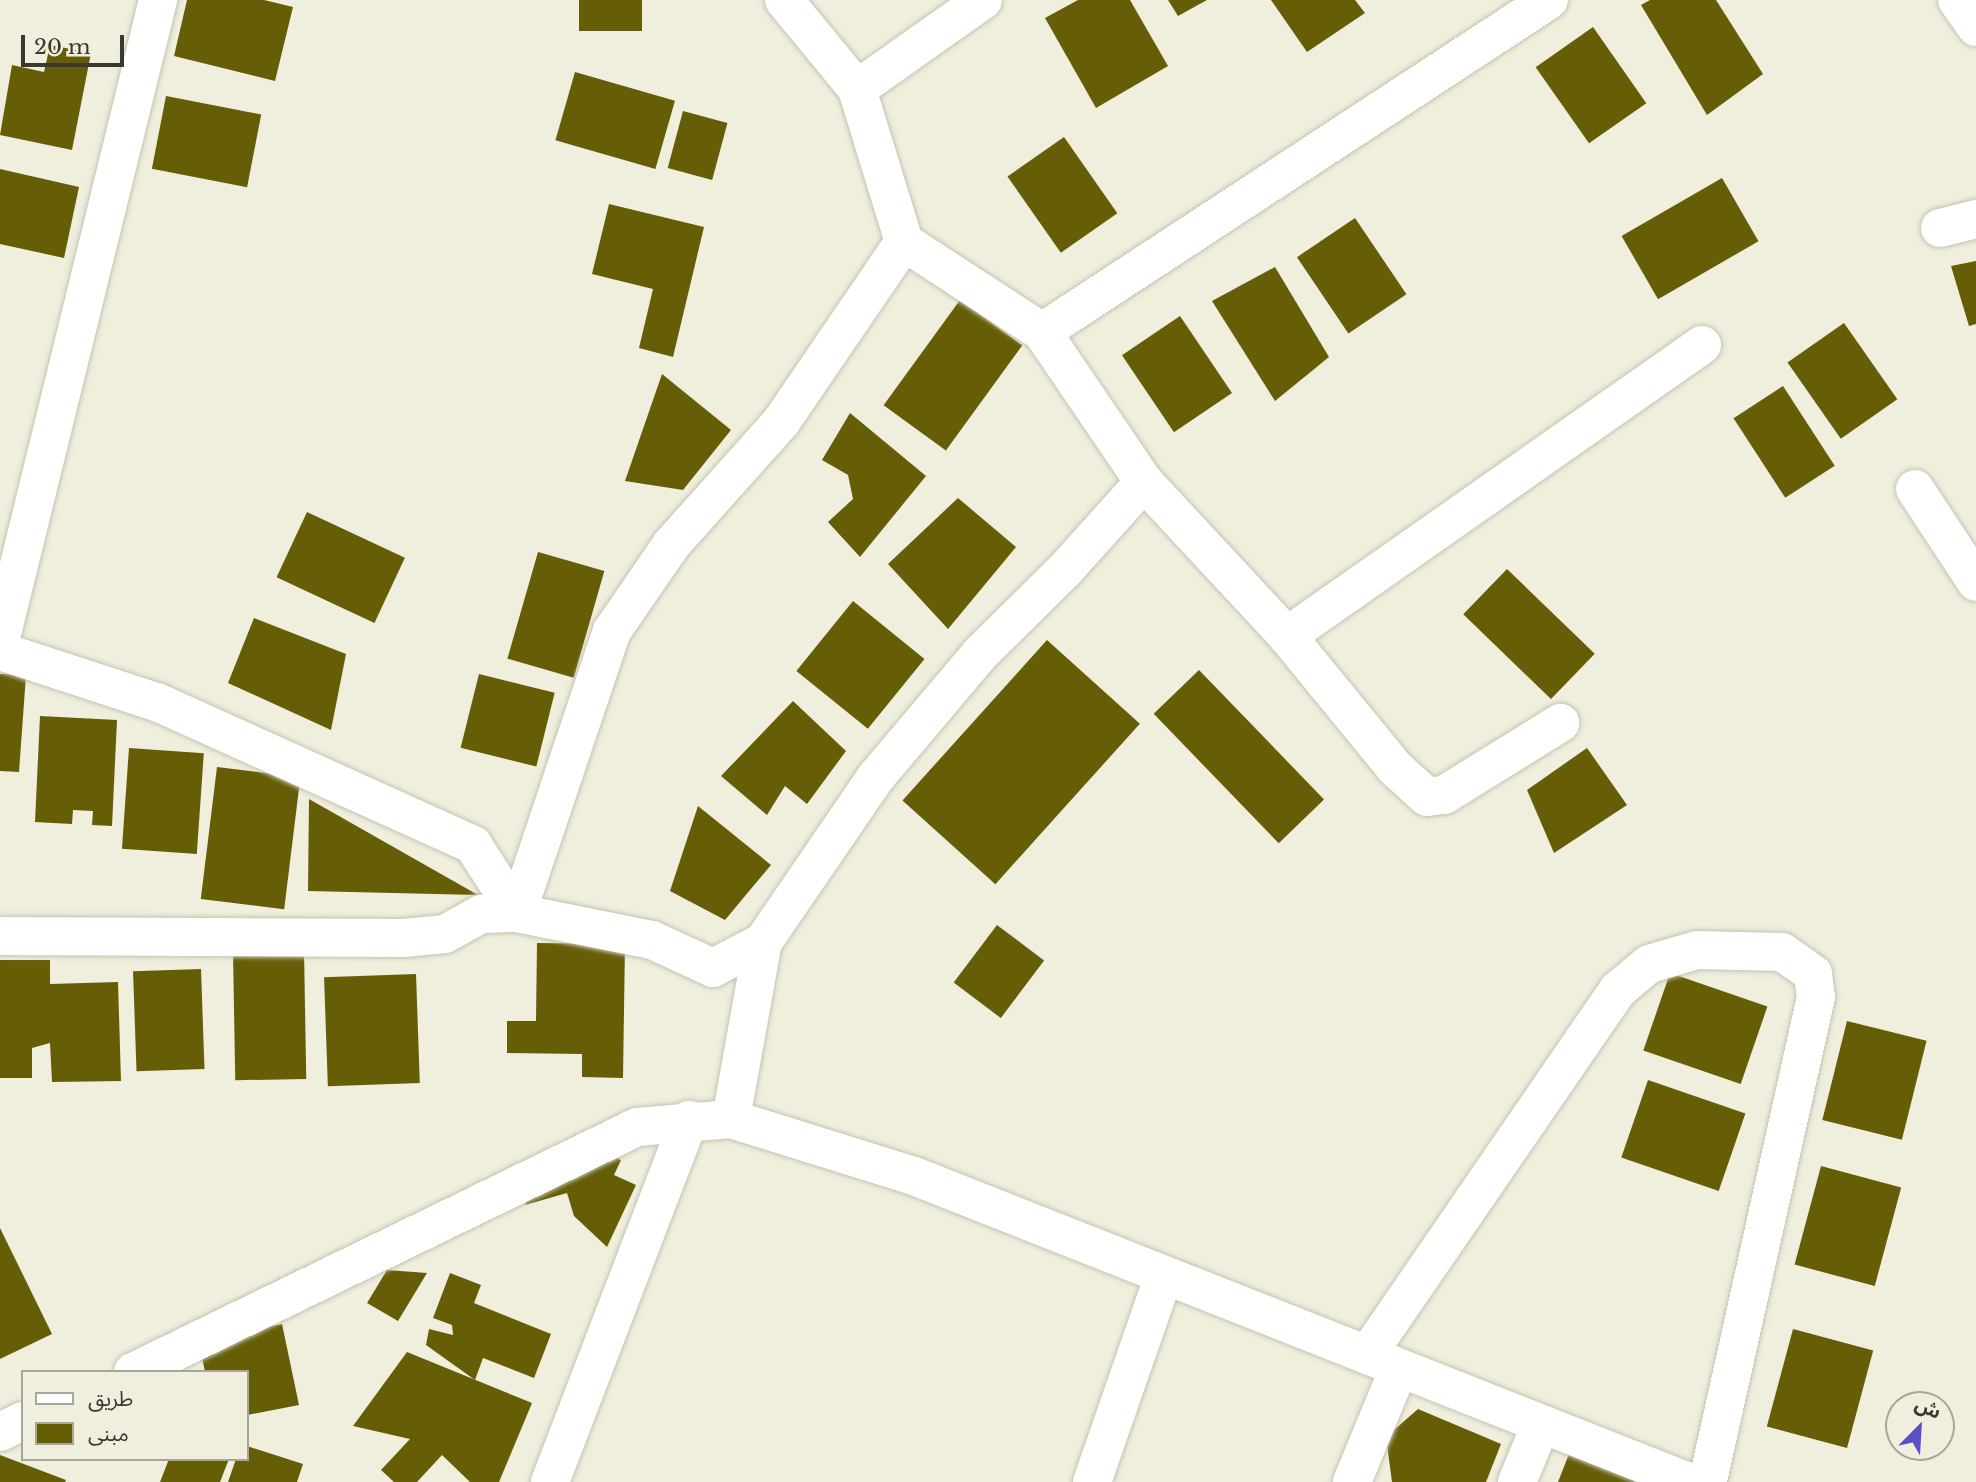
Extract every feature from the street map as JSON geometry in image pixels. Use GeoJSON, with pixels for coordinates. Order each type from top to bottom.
{"type":"FeatureCollection","features":[{"type":"Feature","properties":{"kind":"street"},"geometry":{"type":"LineString","coordinates":[[0,642],[158,0]]}},
{"type":"Feature","properties":{"kind":"street"},"geometry":{"type":"LineString","coordinates":[[784,0],[857,89],[904,242],[1042,332],[1144,482],[1287,636],[1395,768],[1427,797],[1444,795],[1560,723]]}},
{"type":"Feature","properties":{"kind":"street"},"geometry":{"type":"LineString","coordinates":[[857,89],[982,0]]}},
{"type":"Feature","properties":{"kind":"street"},"geometry":{"type":"LineString","coordinates":[[1042,332],[1549,0]]}},
{"type":"Feature","properties":{"kind":"street"},"geometry":{"type":"LineString","coordinates":[[1957,0],[1976,27]]}},
{"type":"Feature","properties":{"kind":"street"},"geometry":{"type":"LineString","coordinates":[[517,913],[612,631],[671,545],[780,422],[904,242]]}},
{"type":"Feature","properties":{"kind":"street"},"geometry":{"type":"LineString","coordinates":[[1287,636],[1702,345]]}},
{"type":"Feature","properties":{"kind":"street"},"geometry":{"type":"LineString","coordinates":[[731,1119],[763,942],[876,778],[980,654],[1065,570],[1144,482]]}},
{"type":"Feature","properties":{"kind":"street"},"geometry":{"type":"LineString","coordinates":[[1915,489],[1976,582]]}},
{"type":"Feature","properties":{"kind":"street"},"geometry":{"type":"LineString","coordinates":[[0,652],[159,703],[473,845],[517,913]]}},
{"type":"Feature","properties":{"kind":"street"},"geometry":{"type":"LineString","coordinates":[[0,936],[404,938],[445,934],[481,914],[517,913],[652,940],[713,968],[763,942]]}},
{"type":"Feature","properties":{"kind":"street"},"geometry":{"type":"LineString","coordinates":[[1352,1482],[1383,1362],[1618,990],[1649,964],[1697,950],[1782,952],[1813,974],[1816,998],[1708,1482]]}},
{"type":"Feature","properties":{"kind":"street"},"geometry":{"type":"LineString","coordinates":[[137,1370],[542,1170],[637,1127],[689,1120],[731,1119],[914,1176],[1689,1482]]}},
{"type":"Feature","properties":{"kind":"street"},"geometry":{"type":"LineString","coordinates":[[550,1482],[689,1120]]}},
{"type":"Feature","properties":{"kind":"street"},"geometry":{"type":"LineString","coordinates":[[1092,1482],[1164,1275]]}},
{"type":"Feature","properties":{"kind":"street"},"geometry":{"type":"LineString","coordinates":[[0,1432],[21,1422]]}},
{"type":"Feature","properties":{"kind":"street"},"geometry":{"type":"LineString","coordinates":[[1517,1482],[1541,1424]]}},
{"type":"Feature","properties":{"kind":"building"},"geometry":{"type":"Polygon","coordinates":[[[187,0],[264,0],[293,7],[275,81],[174,56],[187,0]]]}},
{"type":"Feature","properties":{"kind":"building"},"geometry":{"type":"Polygon","coordinates":[[[579,0],[642,0],[642,31],[579,31],[579,0]]]}},
{"type":"Feature","properties":{"kind":"building"},"geometry":{"type":"Polygon","coordinates":[[[1078,0],[1130,0],[1168,66],[1096,108],[1045,18],[1078,0]]]}},
{"type":"Feature","properties":{"kind":"building"},"geometry":{"type":"Polygon","coordinates":[[[1168,0],[1207,0],[1178,16],[1168,0]]]}},
{"type":"Feature","properties":{"kind":"building"},"geometry":{"type":"Polygon","coordinates":[[[1271,0],[1355,0],[1365,13],[1307,52],[1271,0]]]}},
{"type":"Feature","properties":{"kind":"building"},"geometry":{"type":"Polygon","coordinates":[[[1650,0],[1716,0],[1763,74],[1707,115],[1641,5],[1650,0]]]}},
{"type":"Feature","properties":{"kind":"building"},"geometry":{"type":"Polygon","coordinates":[[[1593,27],[1646,103],[1589,143],[1536,67],[1593,27]]]}},
{"type":"Feature","properties":{"kind":"building"},"geometry":{"type":"Polygon","coordinates":[[[50,45],[91,53],[72,150],[0,135],[12,65],[44,72],[50,45]]]}},
{"type":"Feature","properties":{"kind":"building"},"geometry":{"type":"Polygon","coordinates":[[[575,72],[675,101],[655,169],[555,140],[575,72]]]}},
{"type":"Feature","properties":{"kind":"building"},"geometry":{"type":"Polygon","coordinates":[[[166,96],[261,115],[247,187],[152,169],[166,96]]]}},
{"type":"Feature","properties":{"kind":"building"},"geometry":{"type":"Polygon","coordinates":[[[683,111],[727,123],[712,180],[668,168],[683,111]]]}},
{"type":"Feature","properties":{"kind":"building"},"geometry":{"type":"Polygon","coordinates":[[[1064,137],[1117,213],[1061,253],[1007,177],[1064,137]]]}},
{"type":"Feature","properties":{"kind":"building"},"geometry":{"type":"Polygon","coordinates":[[[0,169],[79,187],[64,258],[0,244],[0,169]]]}},
{"type":"Feature","properties":{"kind":"building"},"geometry":{"type":"Polygon","coordinates":[[[1722,178],[1758,241],[1658,299],[1622,236],[1722,178]]]}},
{"type":"Feature","properties":{"kind":"building"},"geometry":{"type":"Polygon","coordinates":[[[609,204],[704,227],[673,357],[639,348],[653,289],[592,274],[609,204]]]}},
{"type":"Feature","properties":{"kind":"building"},"geometry":{"type":"Polygon","coordinates":[[[1355,218],[1406,294],[1348,333],[1297,257],[1355,218]]]}},
{"type":"Feature","properties":{"kind":"building"},"geometry":{"type":"Polygon","coordinates":[[[1976,261],[1976,324],[1969,326],[1951,266],[1976,261]]]}},
{"type":"Feature","properties":{"kind":"building"},"geometry":{"type":"Polygon","coordinates":[[[1275,267],[1329,357],[1275,401],[1212,301],[1275,267]]]}},
{"type":"Feature","properties":{"kind":"building"},"geometry":{"type":"Polygon","coordinates":[[[960,300],[1022,345],[946,450],[884,405],[960,300]]]}},
{"type":"Feature","properties":{"kind":"building"},"geometry":{"type":"Polygon","coordinates":[[[1180,316],[1232,393],[1174,432],[1122,355],[1180,316]]]}},
{"type":"Feature","properties":{"kind":"building"},"geometry":{"type":"Polygon","coordinates":[[[1844,323],[1897,399],[1841,439],[1787,363],[1844,323]]]}},
{"type":"Feature","properties":{"kind":"building"},"geometry":{"type":"Polygon","coordinates":[[[662,374],[731,430],[683,490],[625,481],[662,374]]]}},
{"type":"Feature","properties":{"kind":"building"},"geometry":{"type":"Polygon","coordinates":[[[1783,386],[1835,466],[1785,498],[1734,418],[1783,386]]]}},
{"type":"Feature","properties":{"kind":"building"},"geometry":{"type":"Polygon","coordinates":[[[850,413],[926,476],[860,557],[828,522],[853,499],[848,475],[822,460],[850,413]]]}},
{"type":"Feature","properties":{"kind":"building"},"geometry":{"type":"Polygon","coordinates":[[[958,498],[1016,547],[948,629],[888,564],[958,498]]]}},
{"type":"Feature","properties":{"kind":"building"},"geometry":{"type":"Polygon","coordinates":[[[307,512],[405,558],[374,623],[277,577],[307,512]]]}},
{"type":"Feature","properties":{"kind":"building"},"geometry":{"type":"Polygon","coordinates":[[[538,552],[604,571],[574,678],[507,659],[538,552]]]}},
{"type":"Feature","properties":{"kind":"building"},"geometry":{"type":"Polygon","coordinates":[[[1507,569],[1595,654],[1551,699],[1463,614],[1507,569]]]}},
{"type":"Feature","properties":{"kind":"building"},"geometry":{"type":"Polygon","coordinates":[[[853,601],[924,659],[868,729],[796,671],[853,601]]]}},
{"type":"Feature","properties":{"kind":"building"},"geometry":{"type":"Polygon","coordinates":[[[254,618],[346,654],[331,730],[228,683],[254,618]]]}},
{"type":"Feature","properties":{"kind":"building"},"geometry":{"type":"Polygon","coordinates":[[[1047,640],[1140,724],[995,884],[902,801],[1047,640]]]}},
{"type":"Feature","properties":{"kind":"building"},"geometry":{"type":"Polygon","coordinates":[[[1199,670],[1324,799],[1279,843],[1154,714],[1199,670]]]}},
{"type":"Feature","properties":{"kind":"building"},"geometry":{"type":"Polygon","coordinates":[[[0,674],[26,675],[19,772],[0,771],[0,674]]]}},
{"type":"Feature","properties":{"kind":"building"},"geometry":{"type":"Polygon","coordinates":[[[479,674],[555,693],[536,767],[461,748],[479,674]]]}},
{"type":"Feature","properties":{"kind":"building"},"geometry":{"type":"Polygon","coordinates":[[[793,701],[846,751],[807,804],[785,786],[767,815],[721,776],[793,701]]]}},
{"type":"Feature","properties":{"kind":"building"},"geometry":{"type":"Polygon","coordinates":[[[40,716],[117,720],[112,826],[92,825],[93,811],[73,810],[72,824],[35,822],[40,716]]]}},
{"type":"Feature","properties":{"kind":"building"},"geometry":{"type":"Polygon","coordinates":[[[129,748],[204,753],[197,854],[122,849],[129,748]]]}},
{"type":"Feature","properties":{"kind":"building"},"geometry":{"type":"Polygon","coordinates":[[[1587,748],[1627,805],[1554,853],[1527,790],[1587,748]]]}},
{"type":"Feature","properties":{"kind":"building"},"geometry":{"type":"Polygon","coordinates":[[[217,767],[300,777],[284,909],[201,899],[217,767]]]}},
{"type":"Feature","properties":{"kind":"building"},"geometry":{"type":"Polygon","coordinates":[[[309,799],[478,895],[308,891],[309,799]]]}},
{"type":"Feature","properties":{"kind":"building"},"geometry":{"type":"Polygon","coordinates":[[[698,806],[771,865],[725,920],[670,891],[698,806]]]}},
{"type":"Feature","properties":{"kind":"building"},"geometry":{"type":"Polygon","coordinates":[[[997,925],[1044,961],[1001,1018],[954,983],[997,925]]]}},
{"type":"Feature","properties":{"kind":"building"},"geometry":{"type":"Polygon","coordinates":[[[537,943],[625,944],[623,1078],[582,1077],[582,1054],[507,1053],[507,1021],[536,1021],[537,943]]]}},
{"type":"Feature","properties":{"kind":"building"},"geometry":{"type":"Polygon","coordinates":[[[304,950],[306,1079],[235,1080],[233,951],[304,950]]]}},
{"type":"Feature","properties":{"kind":"building"},"geometry":{"type":"Polygon","coordinates":[[[0,960],[50,960],[50,984],[118,982],[121,1081],[52,1082],[50,1043],[32,1048],[32,1078],[0,1078],[0,960]]]}},
{"type":"Feature","properties":{"kind":"building"},"geometry":{"type":"Polygon","coordinates":[[[201,969],[204,1069],[137,1071],[133,971],[201,969]]]}},
{"type":"Feature","properties":{"kind":"building"},"geometry":{"type":"Polygon","coordinates":[[[1670,973],[1767,1007],[1741,1084],[1643,1051],[1670,973]]]}},
{"type":"Feature","properties":{"kind":"building"},"geometry":{"type":"Polygon","coordinates":[[[416,974],[420,1083],[328,1086],[324,977],[416,974]]]}},
{"type":"Feature","properties":{"kind":"building"},"geometry":{"type":"Polygon","coordinates":[[[1847,1021],[1927,1041],[1902,1140],[1822,1120],[1847,1021]]]}},
{"type":"Feature","properties":{"kind":"building"},"geometry":{"type":"Polygon","coordinates":[[[1648,1080],[1745,1114],[1719,1191],[1621,1158],[1648,1080]]]}},
{"type":"Feature","properties":{"kind":"building"},"geometry":{"type":"Polygon","coordinates":[[[582,1142],[621,1160],[614,1175],[636,1185],[607,1247],[574,1216],[567,1193],[525,1205],[542,1170],[582,1142]]]}},
{"type":"Feature","properties":{"kind":"building"},"geometry":{"type":"Polygon","coordinates":[[[1821,1166],[1901,1187],[1875,1286],[1795,1265],[1821,1166]]]}},
{"type":"Feature","properties":{"kind":"building"},"geometry":{"type":"Polygon","coordinates":[[[0,1228],[52,1334],[0,1359],[0,1228]]]}},
{"type":"Feature","properties":{"kind":"building"},"geometry":{"type":"Polygon","coordinates":[[[387,1270],[427,1273],[398,1321],[367,1303],[387,1270]]]}},
{"type":"Feature","properties":{"kind":"building"},"geometry":{"type":"Polygon","coordinates":[[[450,1273],[481,1285],[474,1303],[551,1334],[534,1378],[483,1358],[475,1380],[426,1345],[429,1329],[453,1335],[452,1325],[433,1318],[450,1273]]]}},
{"type":"Feature","properties":{"kind":"building"},"geometry":{"type":"Polygon","coordinates":[[[282,1324],[299,1405],[248,1415],[248,1370],[205,1370],[199,1342],[282,1324]]]}},
{"type":"Feature","properties":{"kind":"building"},"geometry":{"type":"Polygon","coordinates":[[[1793,1329],[1873,1350],[1847,1448],[1767,1427],[1793,1329]]]}},
{"type":"Feature","properties":{"kind":"building"},"geometry":{"type":"Polygon","coordinates":[[[407,1352],[532,1403],[499,1482],[470,1482],[442,1455],[417,1482],[394,1482],[381,1470],[410,1439],[353,1426],[407,1352]]]}},
{"type":"Feature","properties":{"kind":"building"},"geometry":{"type":"Polygon","coordinates":[[[1418,1409],[1501,1444],[1486,1482],[1392,1482],[1386,1437],[1418,1409]]]}},
{"type":"Feature","properties":{"kind":"building"},"geometry":{"type":"Polygon","coordinates":[[[248,1446],[303,1464],[297,1482],[228,1482],[235,1461],[248,1461],[248,1446]]]}},
{"type":"Feature","properties":{"kind":"building"},"geometry":{"type":"Polygon","coordinates":[[[1569,1454],[1640,1482],[1558,1482],[1569,1454]]]}},
{"type":"Feature","properties":{"kind":"building"},"geometry":{"type":"Polygon","coordinates":[[[0,1455],[66,1480],[0,1482],[0,1455]]]}},
{"type":"Feature","properties":{"kind":"building"},"geometry":{"type":"Polygon","coordinates":[[[168,1461],[228,1461],[220,1482],[160,1482],[168,1461]]]}}]}
